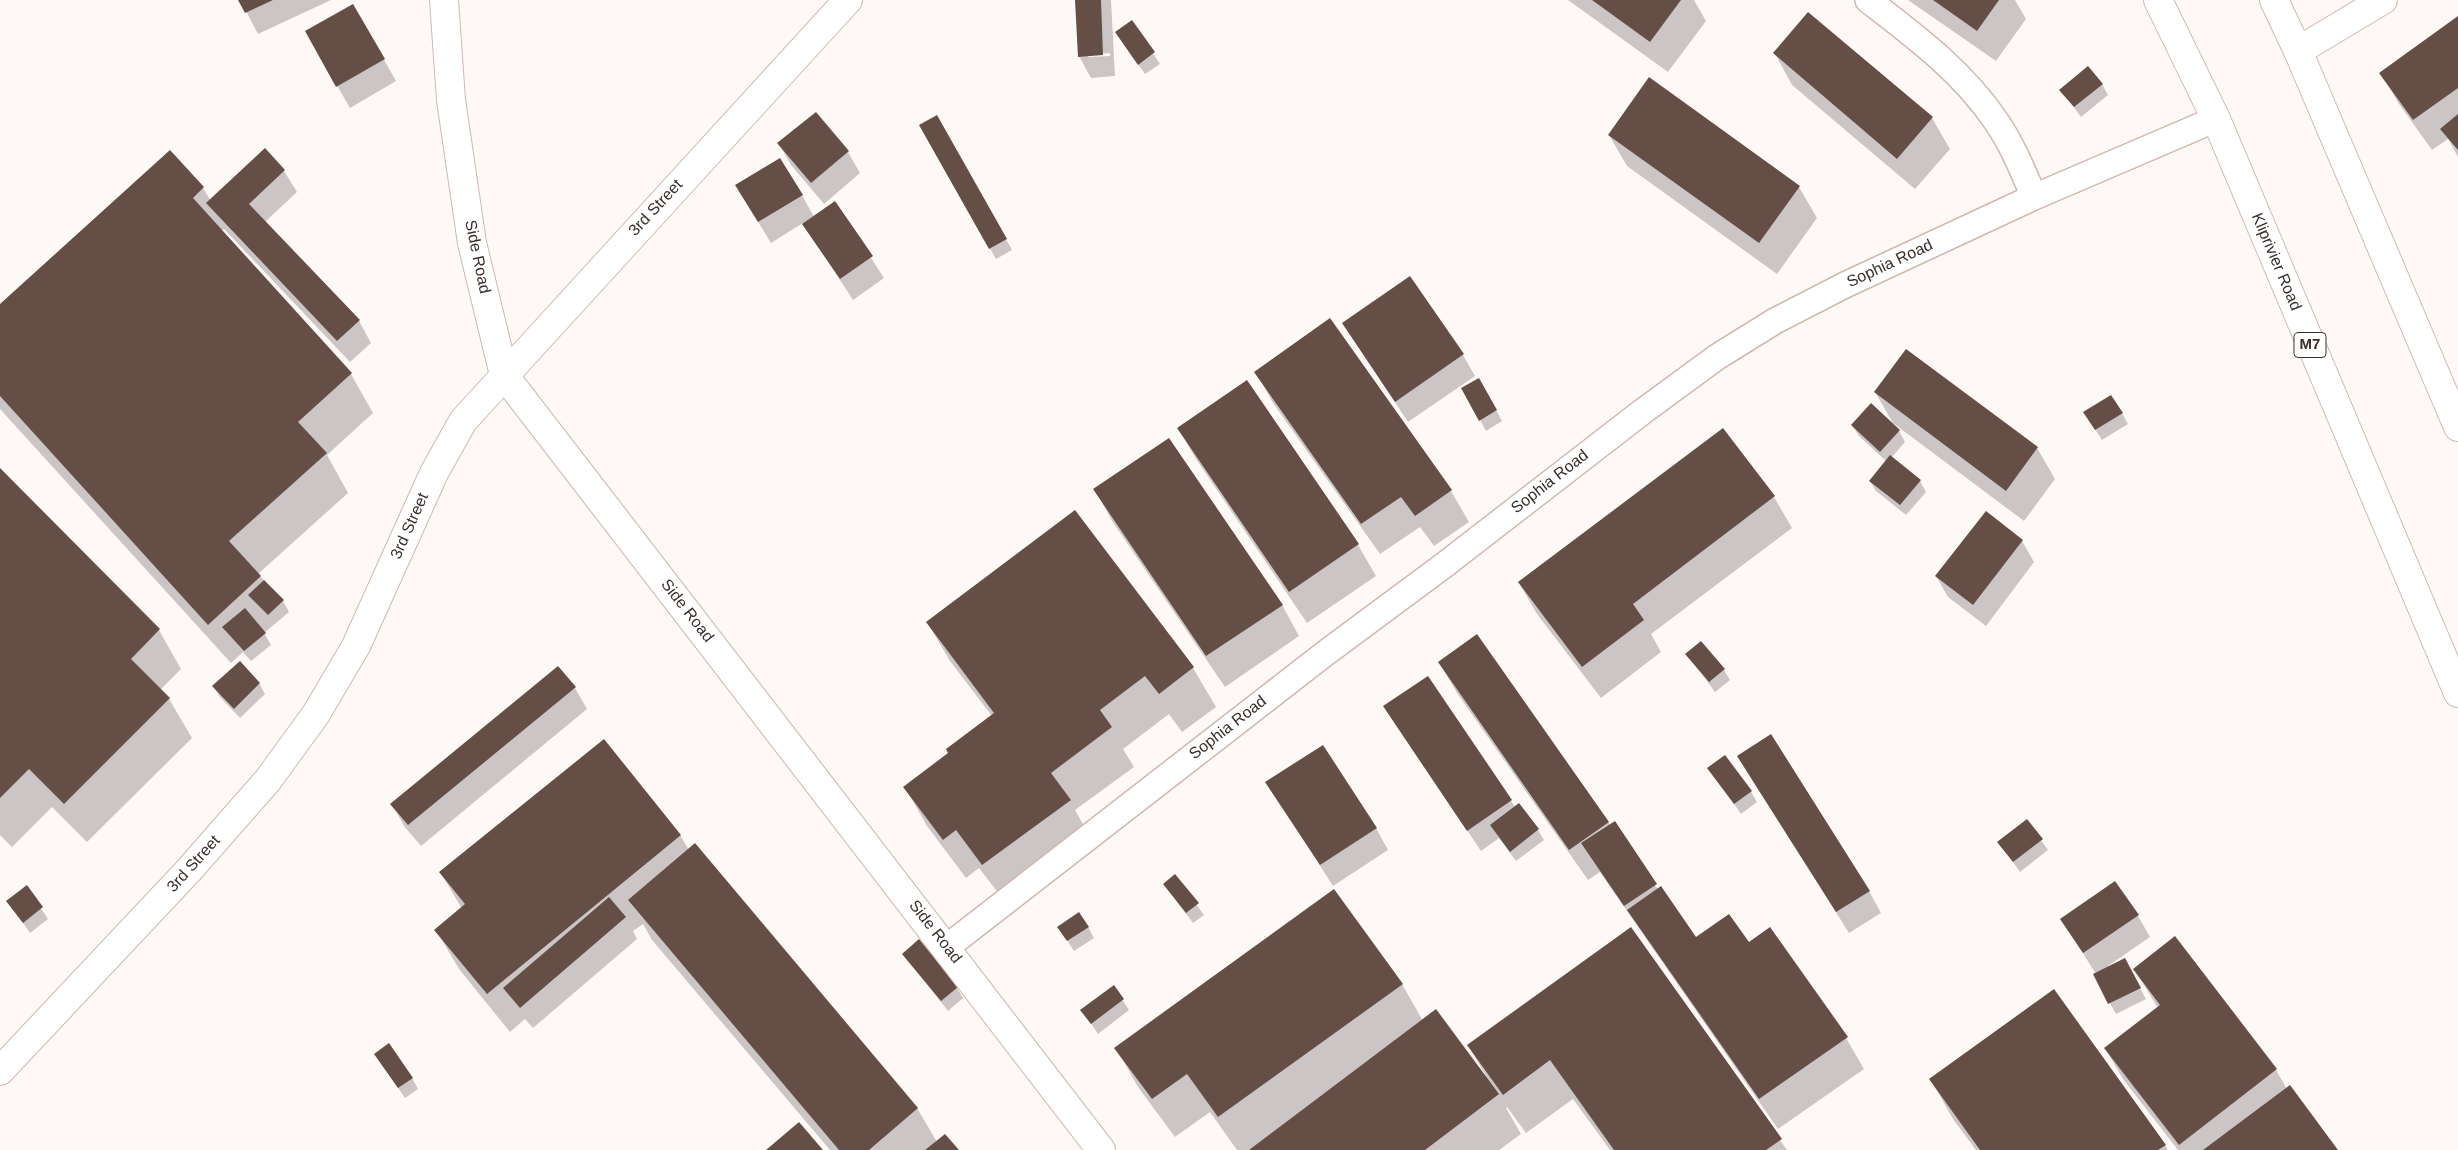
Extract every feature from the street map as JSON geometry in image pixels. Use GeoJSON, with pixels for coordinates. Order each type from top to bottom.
{"type":"FeatureCollection","features":[{"type":"Feature","properties":{"kind":"street","name":"Side Road"},"geometry":{"type":"LineString","coordinates":[[444,0],[450,100],[472,243],[504,374],[1101,1150]]}},
{"type":"Feature","properties":{"kind":"street","name":"3rd Street"},"geometry":{"type":"LineString","coordinates":[[0,1070],[190,870],[274,773],[316,714],[356,646],[434,473],[463,421],[848,0]]}},
{"type":"Feature","properties":{"kind":"street","name":"Kliprivier Road"},"geometry":{"type":"LineString","coordinates":[[2158,0],[2216,119],[2458,693]]}},
{"type":"Feature","properties":{"kind":"street"},"geometry":{"type":"LineString","coordinates":[[2274,0],[2298,51],[2458,427]]}},
{"type":"Feature","properties":{"kind":"street"},"geometry":{"type":"LineString","coordinates":[[2298,51],[2383,0]]}},
{"type":"Feature","properties":{"kind":"lane"},"geometry":{"type":"LineString","coordinates":[[1868,0],[1931,48],[1975,93],[1997,122],[2011,146],[2034,197]]}},
{"type":"Feature","properties":{"kind":"lane","name":"Sophia Road"},"geometry":{"type":"LineString","coordinates":[[947,948],[1326,652],[1443,566],[1642,412],[1717,357],[1775,321],[1845,285],[2034,197],[2216,119]]}},
{"type":"Feature","properties":{"kind":"building"},"geometry":{"type":"Polygon","coordinates":[[[238,0],[273,0],[245,13],[238,0]]]}},
{"type":"Feature","properties":{"kind":"building"},"geometry":{"type":"Polygon","coordinates":[[[1075,0],[1101,0],[1103,55],[1078,57],[1075,0]]]}},
{"type":"Feature","properties":{"kind":"building"},"geometry":{"type":"Polygon","coordinates":[[[1592,0],[1681,0],[1650,42],[1592,0]]]}},
{"type":"Feature","properties":{"kind":"building"},"geometry":{"type":"Polygon","coordinates":[[[1933,0],[1999,0],[1977,31],[1933,0]]]}},
{"type":"Feature","properties":{"kind":"building"},"geometry":{"type":"Polygon","coordinates":[[[353,4],[385,59],[336,87],[305,31],[353,4]]]}},
{"type":"Feature","properties":{"kind":"building"},"geometry":{"type":"Polygon","coordinates":[[[1808,12],[1933,117],[1897,159],[1773,53],[1808,12]]]}},
{"type":"Feature","properties":{"kind":"building"},"geometry":{"type":"Polygon","coordinates":[[[2458,16],[2458,88],[2413,120],[2379,73],[2458,16]]]}},
{"type":"Feature","properties":{"kind":"building"},"geometry":{"type":"Polygon","coordinates":[[[1132,20],[1155,52],[1138,65],[1115,32],[1132,20]]]}},
{"type":"Feature","properties":{"kind":"building"},"geometry":{"type":"Polygon","coordinates":[[[2088,66],[2103,84],[2074,107],[2059,90],[2088,66]]]}},
{"type":"Feature","properties":{"kind":"building"},"geometry":{"type":"Polygon","coordinates":[[[1649,77],[1800,186],[1759,243],[1608,135],[1649,77]]]}},
{"type":"Feature","properties":{"kind":"building"},"geometry":{"type":"Polygon","coordinates":[[[816,112],[849,151],[811,183],[777,143],[816,112]]]}},
{"type":"Feature","properties":{"kind":"building"},"geometry":{"type":"Polygon","coordinates":[[[2458,114],[2458,150],[2440,129],[2458,114]]]}},
{"type":"Feature","properties":{"kind":"building"},"geometry":{"type":"Polygon","coordinates":[[[937,115],[1007,239],[989,249],[919,125],[937,115]]]}},
{"type":"Feature","properties":{"kind":"building"},"geometry":{"type":"Polygon","coordinates":[[[265,148],[285,170],[249,204],[360,320],[337,341],[206,203],[265,148]]]}},
{"type":"Feature","properties":{"kind":"building"},"geometry":{"type":"Polygon","coordinates":[[[170,150],[204,187],[193,198],[352,373],[298,422],[327,453],[229,541],[261,576],[208,625],[0,396],[0,304],[170,150]]]}},
{"type":"Feature","properties":{"kind":"building"},"geometry":{"type":"Polygon","coordinates":[[[780,158],[803,195],[758,222],[735,185],[780,158]]]}},
{"type":"Feature","properties":{"kind":"building"},"geometry":{"type":"Polygon","coordinates":[[[835,201],[873,256],[840,279],[802,224],[835,201]]]}},
{"type":"Feature","properties":{"kind":"building"},"geometry":{"type":"Polygon","coordinates":[[[1410,276],[1464,354],[1395,402],[1342,323],[1410,276]]]}},
{"type":"Feature","properties":{"kind":"building"},"geometry":{"type":"Polygon","coordinates":[[[1330,318],[1452,490],[1415,516],[1401,497],[1361,524],[1254,372],[1330,318]]]}},
{"type":"Feature","properties":{"kind":"building"},"geometry":{"type":"Polygon","coordinates":[[[1906,349],[2038,447],[2006,491],[1874,392],[1906,349]]]}},
{"type":"Feature","properties":{"kind":"building"},"geometry":{"type":"Polygon","coordinates":[[[1479,378],[1497,410],[1479,421],[1461,388],[1479,378]]]}},
{"type":"Feature","properties":{"kind":"building"},"geometry":{"type":"Polygon","coordinates":[[[1247,380],[1359,544],[1289,592],[1177,428],[1247,380]]]}},
{"type":"Feature","properties":{"kind":"building"},"geometry":{"type":"Polygon","coordinates":[[[2111,395],[2123,413],[2095,430],[2083,412],[2111,395]]]}},
{"type":"Feature","properties":{"kind":"building"},"geometry":{"type":"Polygon","coordinates":[[[1871,403],[1900,430],[1880,452],[1851,425],[1871,403]]]}},
{"type":"Feature","properties":{"kind":"building"},"geometry":{"type":"Polygon","coordinates":[[[1723,428],[1775,496],[1633,604],[1644,620],[1582,667],[1518,582],[1723,428]]]}},
{"type":"Feature","properties":{"kind":"building"},"geometry":{"type":"Polygon","coordinates":[[[1169,438],[1283,605],[1206,656],[1093,489],[1169,438]]]}},
{"type":"Feature","properties":{"kind":"building"},"geometry":{"type":"Polygon","coordinates":[[[1890,455],[1921,480],[1900,505],[1869,481],[1890,455]]]}},
{"type":"Feature","properties":{"kind":"building"},"geometry":{"type":"Polygon","coordinates":[[[0,468],[160,629],[131,659],[170,698],[64,804],[29,769],[0,798],[0,468]]]}},
{"type":"Feature","properties":{"kind":"building"},"geometry":{"type":"Polygon","coordinates":[[[1075,510],[1194,667],[1159,694],[1145,676],[1100,710],[1112,727],[1051,773],[1071,800],[982,865],[956,830],[943,840],[903,787],[948,753],[946,749],[994,713],[926,622],[1075,510]]]}},
{"type":"Feature","properties":{"kind":"building"},"geometry":{"type":"Polygon","coordinates":[[[1986,511],[2023,540],[1973,605],[1935,576],[1986,511]]]}},
{"type":"Feature","properties":{"kind":"building"},"geometry":{"type":"Polygon","coordinates":[[[264,580],[284,600],[268,615],[248,595],[264,580]]]}},
{"type":"Feature","properties":{"kind":"building"},"geometry":{"type":"Polygon","coordinates":[[[245,608],[266,633],[244,651],[222,627],[245,608]]]}},
{"type":"Feature","properties":{"kind":"building"},"geometry":{"type":"Polygon","coordinates":[[[1477,634],[1609,822],[1569,850],[1438,662],[1477,634]]]}},
{"type":"Feature","properties":{"kind":"building"},"geometry":{"type":"Polygon","coordinates":[[[1701,641],[1725,669],[1709,682],[1685,654],[1701,641]]]}},
{"type":"Feature","properties":{"kind":"building"},"geometry":{"type":"Polygon","coordinates":[[[240,661],[260,683],[234,709],[212,686],[240,661]]]}},
{"type":"Feature","properties":{"kind":"building"},"geometry":{"type":"Polygon","coordinates":[[[558,666],[576,687],[408,825],[390,804],[558,666]]]}},
{"type":"Feature","properties":{"kind":"building"},"geometry":{"type":"Polygon","coordinates":[[[1428,676],[1512,800],[1467,831],[1383,706],[1428,676]]]}},
{"type":"Feature","properties":{"kind":"building"},"geometry":{"type":"Polygon","coordinates":[[[1771,734],[1870,891],[1836,912],[1737,756],[1771,734]]]}},
{"type":"Feature","properties":{"kind":"building"},"geometry":{"type":"Polygon","coordinates":[[[604,739],[681,835],[487,994],[434,930],[465,904],[439,872],[604,739]]]}},
{"type":"Feature","properties":{"kind":"building"},"geometry":{"type":"Polygon","coordinates":[[[1323,745],[1377,828],[1320,865],[1265,782],[1323,745]]]}},
{"type":"Feature","properties":{"kind":"building"},"geometry":{"type":"Polygon","coordinates":[[[1725,755],[1752,791],[1734,804],[1707,768],[1725,755]]]}},
{"type":"Feature","properties":{"kind":"building"},"geometry":{"type":"Polygon","coordinates":[[[1519,803],[1539,829],[1510,852],[1490,825],[1519,803]]]}},
{"type":"Feature","properties":{"kind":"building"},"geometry":{"type":"Polygon","coordinates":[[[2027,819],[2043,839],[2013,862],[1997,842],[2027,819]]]}},
{"type":"Feature","properties":{"kind":"building"},"geometry":{"type":"Polygon","coordinates":[[[1615,821],[1657,884],[1624,906],[1581,843],[1615,821]]]}},
{"type":"Feature","properties":{"kind":"building"},"geometry":{"type":"Polygon","coordinates":[[[695,843],[918,1108],[869,1150],[839,1150],[628,900],[695,843]]]}},
{"type":"Feature","properties":{"kind":"building"},"geometry":{"type":"Polygon","coordinates":[[[1175,874],[1199,903],[1186,913],[1163,884],[1175,874]]]}},
{"type":"Feature","properties":{"kind":"building"},"geometry":{"type":"Polygon","coordinates":[[[2115,881],[2139,915],[2083,953],[2060,919],[2115,881]]]}},
{"type":"Feature","properties":{"kind":"building"},"geometry":{"type":"Polygon","coordinates":[[[27,885],[43,907],[23,923],[6,901],[27,885]]]}},
{"type":"Feature","properties":{"kind":"building"},"geometry":{"type":"Polygon","coordinates":[[[1661,886],[1696,937],[1729,914],[1749,942],[1770,927],[1848,1037],[1759,1099],[1627,910],[1661,886]]]}},
{"type":"Feature","properties":{"kind":"building"},"geometry":{"type":"Polygon","coordinates":[[[1334,889],[1403,984],[1218,1117],[1187,1074],[1152,1099],[1114,1048],[1334,889]]]}},
{"type":"Feature","properties":{"kind":"building"},"geometry":{"type":"Polygon","coordinates":[[[609,897],[626,917],[520,1008],[503,988],[609,897]]]}},
{"type":"Feature","properties":{"kind":"building"},"geometry":{"type":"Polygon","coordinates":[[[1079,912],[1089,927],[1067,941],[1057,927],[1079,912]]]}},
{"type":"Feature","properties":{"kind":"building"},"geometry":{"type":"Polygon","coordinates":[[[1631,927],[1782,1139],[1766,1150],[1614,1150],[1550,1060],[1503,1095],[1467,1045],[1631,927]]]}},
{"type":"Feature","properties":{"kind":"building"},"geometry":{"type":"Polygon","coordinates":[[[2175,936],[2277,1069],[2179,1145],[2104,1048],[2160,1005],[2133,969],[2175,936]]]}},
{"type":"Feature","properties":{"kind":"building"},"geometry":{"type":"Polygon","coordinates":[[[919,939],[958,987],[941,1001],[902,954],[919,939]]]}},
{"type":"Feature","properties":{"kind":"building"},"geometry":{"type":"Polygon","coordinates":[[[2125,958],[2141,988],[2108,1004],[2093,974],[2125,958]]]}},
{"type":"Feature","properties":{"kind":"building"},"geometry":{"type":"Polygon","coordinates":[[[1114,985],[1124,999],[1091,1024],[1080,1010],[1114,985]]]}},
{"type":"Feature","properties":{"kind":"building"},"geometry":{"type":"Polygon","coordinates":[[[2054,989],[2166,1145],[2158,1150],[1980,1150],[1929,1079],[2054,989]]]}},
{"type":"Feature","properties":{"kind":"building"},"geometry":{"type":"Polygon","coordinates":[[[1436,1009],[1499,1094],[1425,1150],[1249,1150],[1436,1009]]]}},
{"type":"Feature","properties":{"kind":"building"},"geometry":{"type":"Polygon","coordinates":[[[389,1043],[413,1078],[398,1088],[374,1054],[389,1043]]]}},
{"type":"Feature","properties":{"kind":"building"},"geometry":{"type":"Polygon","coordinates":[[[2290,1085],[2338,1150],[2203,1150],[2290,1085]]]}},
{"type":"Feature","properties":{"kind":"building"},"geometry":{"type":"Polygon","coordinates":[[[799,1122],[823,1150],[766,1150],[799,1122]]]}},
{"type":"Feature","properties":{"kind":"building"},"geometry":{"type":"Polygon","coordinates":[[[945,1134],[959,1150],[925,1150],[945,1134]]]}}]}
